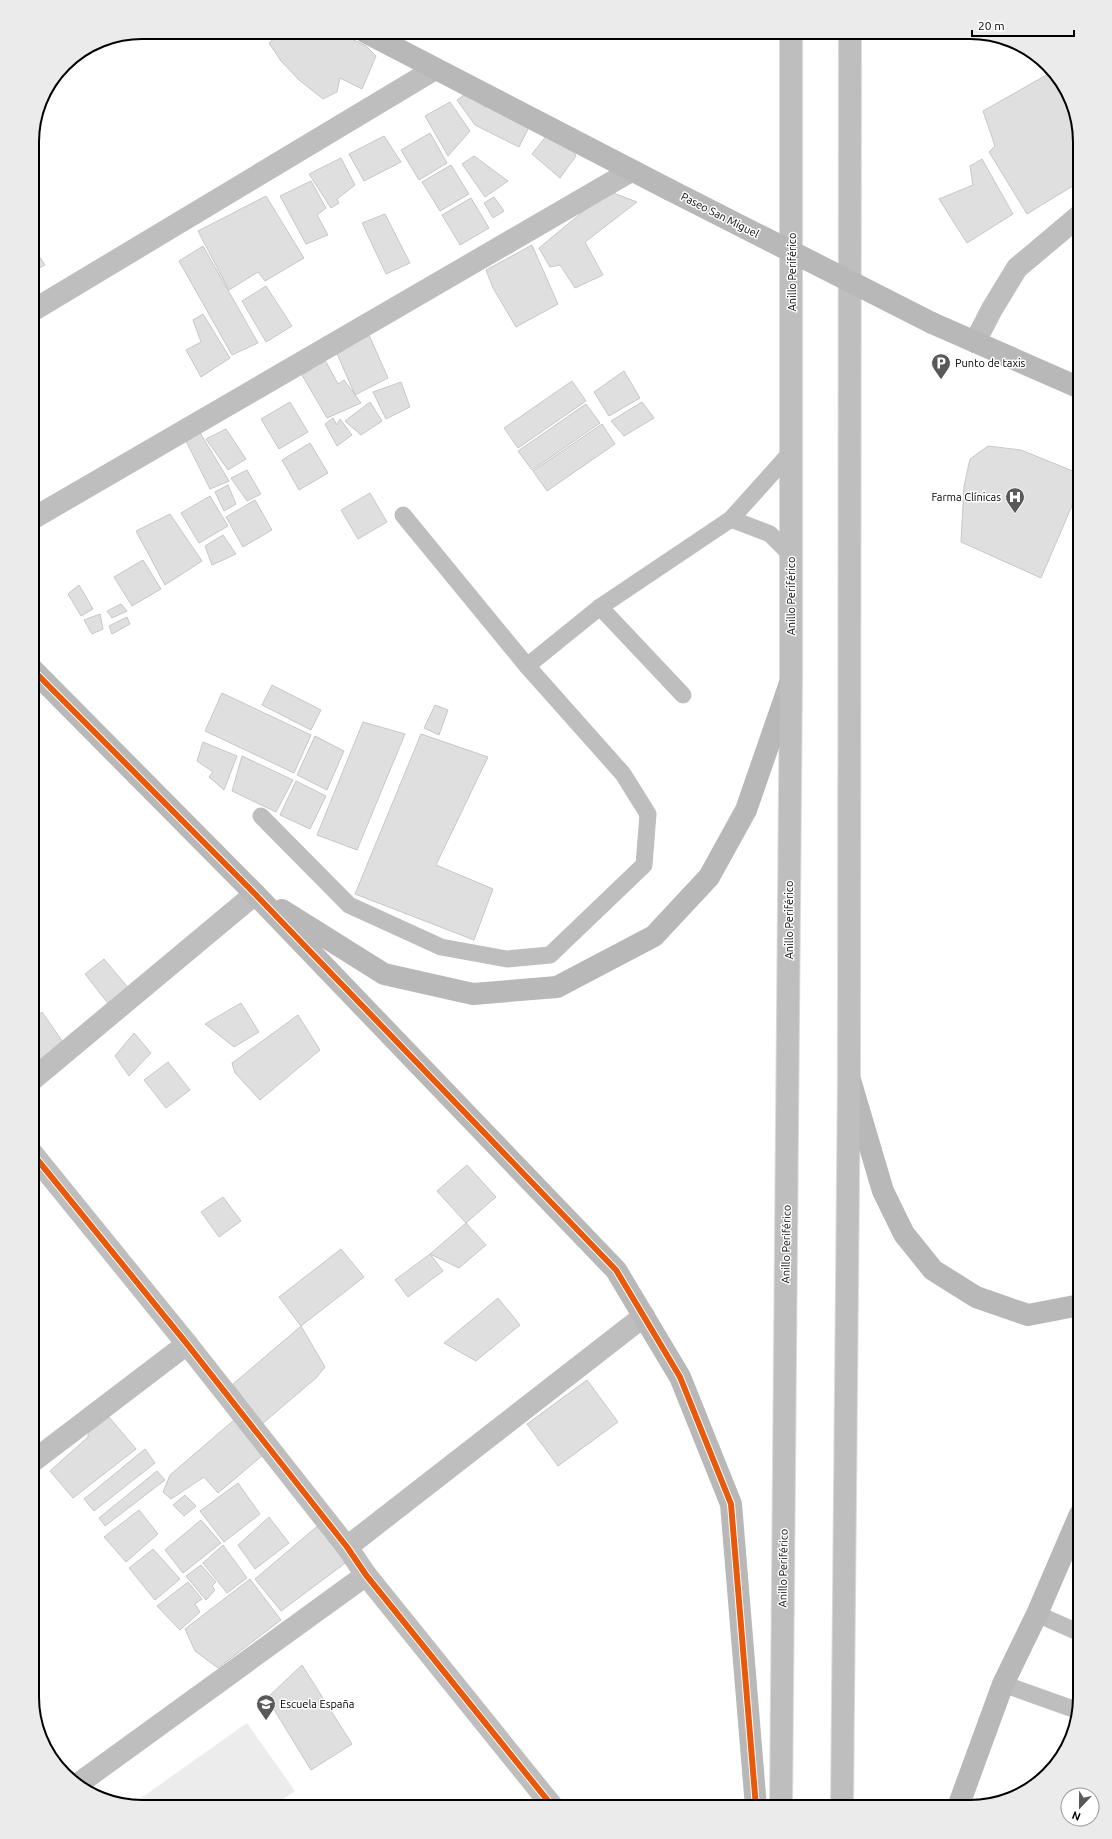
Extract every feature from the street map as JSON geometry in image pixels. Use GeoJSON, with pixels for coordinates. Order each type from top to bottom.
{"type":"FeatureCollection","features":[{"type":"Feature","properties":{"kind":"main road","name":"Anillo Periférico"},"geometry":{"type":"LineString","coordinates":[[781,1800],[792,556],[791,39]]}},
{"type":"Feature","properties":{"kind":"main road"},"geometry":{"type":"LineString","coordinates":[[842,1800],[849,1075],[850,39]]}},
{"type":"Feature","properties":{"kind":"main road"},"geometry":{"type":"LineString","coordinates":[[39,307],[435,69]]}},
{"type":"Feature","properties":{"kind":"main road"},"geometry":{"type":"LineString","coordinates":[[39,515],[631,171]]}},
{"type":"Feature","properties":{"kind":"main road"},"geometry":{"type":"LineString","coordinates":[[975,342],[992,309],[1017,268],[1073,221]]}},
{"type":"Feature","properties":{"kind":"main road"},"geometry":{"type":"LineString","coordinates":[[39,1074],[255,894]]}},
{"type":"Feature","properties":{"kind":"main road"},"geometry":{"type":"LineString","coordinates":[[39,1162],[187,1344],[366,1574],[547,1800]]}},
{"type":"Feature","properties":{"kind":"main road"},"geometry":{"type":"LineString","coordinates":[[347,1548],[644,1316]]}},
{"type":"Feature","properties":{"kind":"main road"},"geometry":{"type":"LineString","coordinates":[[39,1457],[187,1344]]}},
{"type":"Feature","properties":{"kind":"main road"},"geometry":{"type":"LineString","coordinates":[[82,1781],[366,1574]]}},
{"type":"Feature","properties":{"kind":"street","name":"Paseo San Miguel"},"geometry":{"type":"LineString","coordinates":[[378,39],[631,171],[932,323],[1073,385]]}},
{"type":"Feature","properties":{"kind":"street"},"geometry":{"type":"LineString","coordinates":[[39,675],[255,894],[616,1270],[680,1377],[731,1504],[755,1800]]}},
{"type":"Feature","properties":{"kind":"street"},"geometry":{"type":"LineString","coordinates":[[255,894],[384,974],[472,994],[557,987],[654,936],[709,877],[746,810],[791,678]]}},
{"type":"Feature","properties":{"kind":"street"},"geometry":{"type":"LineString","coordinates":[[849,1075],[883,1191],[904,1234],[933,1270],[976,1297],[1028,1315],[1073,1306]]}},
{"type":"Feature","properties":{"kind":"street"},"geometry":{"type":"LineString","coordinates":[[961,1800],[1003,1684],[1037,1614],[1073,1530]]}},
{"type":"Feature","properties":{"kind":"lane"},"geometry":{"type":"LineString","coordinates":[[527,666],[600,607],[731,519],[792,451]]}},
{"type":"Feature","properties":{"kind":"lane"},"geometry":{"type":"LineString","coordinates":[[261,816],[349,905],[441,947],[507,959],[550,955],[644,865],[648,814],[624,774],[527,666],[403,514]]}},
{"type":"Feature","properties":{"kind":"lane"},"geometry":{"type":"LineString","coordinates":[[731,519],[770,534],[792,556]]}},
{"type":"Feature","properties":{"kind":"lane"},"geometry":{"type":"LineString","coordinates":[[600,607],[683,695]]}},
{"type":"Feature","properties":{"kind":"lane"},"geometry":{"type":"LineString","coordinates":[[1037,1614],[1073,1630]]}},
{"type":"Feature","properties":{"kind":"lane"},"geometry":{"type":"LineString","coordinates":[[1003,1684],[1072,1709]]}},
{"type":"Feature","properties":{"kind":"shaded area"},"geometry":{"type":"Polygon","coordinates":[[[247,1723],[295,1791],[282,1800],[138,1800],[247,1723]]]}},
{"type":"Feature","properties":{"kind":"building"},"geometry":{"type":"Polygon","coordinates":[[[273,39],[352,39],[366,46],[376,56],[362,89],[340,78],[337,92],[323,99],[299,80],[281,61],[269,43],[273,39]]]}},
{"type":"Feature","properties":{"kind":"building"},"geometry":{"type":"Polygon","coordinates":[[[1047,74],[1056,85],[1068,109],[1071,122],[1073,136],[1073,186],[1027,214],[989,152],[995,146],[983,111],[1047,74]]]}},
{"type":"Feature","properties":{"kind":"building"},"geometry":{"type":"Polygon","coordinates":[[[468,92],[485,107],[492,104],[531,123],[519,147],[475,125],[457,100],[468,92]]]}},
{"type":"Feature","properties":{"kind":"building"},"geometry":{"type":"Polygon","coordinates":[[[450,102],[470,131],[448,156],[425,116],[450,102]]]}},
{"type":"Feature","properties":{"kind":"building"},"geometry":{"type":"Polygon","coordinates":[[[430,133],[447,163],[419,180],[401,150],[430,133]]]}},
{"type":"Feature","properties":{"kind":"building"},"geometry":{"type":"Polygon","coordinates":[[[547,135],[571,147],[576,156],[560,178],[532,154],[547,135]]]}},
{"type":"Feature","properties":{"kind":"building"},"geometry":{"type":"Polygon","coordinates":[[[384,136],[401,162],[364,181],[349,154],[384,136]]]}},
{"type":"Feature","properties":{"kind":"building"},"geometry":{"type":"Polygon","coordinates":[[[474,156],[508,181],[485,197],[462,164],[474,156]]]}},
{"type":"Feature","properties":{"kind":"building"},"geometry":{"type":"Polygon","coordinates":[[[341,158],[355,185],[337,199],[339,203],[331,208],[309,174],[341,158]]]}},
{"type":"Feature","properties":{"kind":"building"},"geometry":{"type":"Polygon","coordinates":[[[982,159],[1013,214],[967,243],[939,199],[973,185],[970,166],[982,159]]]}},
{"type":"Feature","properties":{"kind":"building"},"geometry":{"type":"Polygon","coordinates":[[[451,165],[469,194],[440,211],[422,182],[451,165]]]}},
{"type":"Feature","properties":{"kind":"building"},"geometry":{"type":"Polygon","coordinates":[[[311,181],[326,208],[317,215],[328,235],[306,244],[280,196],[311,181]]]}},
{"type":"Feature","properties":{"kind":"building"},"geometry":{"type":"Polygon","coordinates":[[[608,191],[637,202],[585,242],[603,275],[575,288],[560,265],[550,267],[539,248],[608,191]]]}},
{"type":"Feature","properties":{"kind":"building"},"geometry":{"type":"Polygon","coordinates":[[[266,196],[304,258],[265,281],[258,272],[229,290],[198,231],[266,196]]]}},
{"type":"Feature","properties":{"kind":"building"},"geometry":{"type":"Polygon","coordinates":[[[494,197],[504,211],[493,218],[484,203],[494,197]]]}},
{"type":"Feature","properties":{"kind":"building"},"geometry":{"type":"Polygon","coordinates":[[[471,198],[489,228],[460,245],[442,215],[471,198]]]}},
{"type":"Feature","properties":{"kind":"building"},"geometry":{"type":"Polygon","coordinates":[[[385,214],[410,263],[386,274],[362,223],[385,214]]]}},
{"type":"Feature","properties":{"kind":"building"},"geometry":{"type":"Polygon","coordinates":[[[532,245],[558,304],[516,327],[493,288],[486,270],[532,245]]]}},
{"type":"Feature","properties":{"kind":"building"},"geometry":{"type":"Polygon","coordinates":[[[203,246],[258,343],[232,355],[179,261],[203,246]]]}},
{"type":"Feature","properties":{"kind":"building"},"geometry":{"type":"Polygon","coordinates":[[[39,256],[45,265],[39,268],[39,256]]]}},
{"type":"Feature","properties":{"kind":"building"},"geometry":{"type":"Polygon","coordinates":[[[266,286],[292,326],[266,342],[242,301],[266,286]]]}},
{"type":"Feature","properties":{"kind":"building"},"geometry":{"type":"Polygon","coordinates":[[[203,314],[230,358],[201,377],[186,350],[201,342],[193,320],[203,314]]]}},
{"type":"Feature","properties":{"kind":"building"},"geometry":{"type":"Polygon","coordinates":[[[369,335],[388,378],[355,395],[335,349],[369,335]]]}},
{"type":"Feature","properties":{"kind":"building"},"geometry":{"type":"Polygon","coordinates":[[[325,360],[338,384],[344,380],[361,403],[327,418],[302,375],[325,360]]]}},
{"type":"Feature","properties":{"kind":"building"},"geometry":{"type":"Polygon","coordinates":[[[624,371],[640,398],[609,416],[594,392],[624,371]]]}},
{"type":"Feature","properties":{"kind":"building"},"geometry":{"type":"Polygon","coordinates":[[[572,381],[586,401],[518,448],[504,428],[572,381]]]}},
{"type":"Feature","properties":{"kind":"building"},"geometry":{"type":"Polygon","coordinates":[[[401,382],[410,407],[386,419],[373,392],[401,382]]]}},
{"type":"Feature","properties":{"kind":"building"},"geometry":{"type":"Polygon","coordinates":[[[290,402],[308,432],[279,449],[261,419],[290,402]]]}},
{"type":"Feature","properties":{"kind":"building"},"geometry":{"type":"Polygon","coordinates":[[[370,402],[382,421],[361,435],[345,421],[370,402]]]}},
{"type":"Feature","properties":{"kind":"building"},"geometry":{"type":"Polygon","coordinates":[[[642,402],[654,418],[624,436],[611,421],[642,402]]]}},
{"type":"Feature","properties":{"kind":"building"},"geometry":{"type":"Polygon","coordinates":[[[586,404],[600,423],[532,470],[518,451],[586,404]]]}},
{"type":"Feature","properties":{"kind":"building"},"geometry":{"type":"Polygon","coordinates":[[[333,418],[337,425],[340,419],[352,435],[337,446],[325,424],[333,418]]]}},
{"type":"Feature","properties":{"kind":"building"},"geometry":{"type":"Polygon","coordinates":[[[602,424],[615,444],[547,491],[533,471],[602,424]]]}},
{"type":"Feature","properties":{"kind":"building"},"geometry":{"type":"Polygon","coordinates":[[[226,429],[246,459],[228,470],[206,439],[226,429]]]}},
{"type":"Feature","properties":{"kind":"building"},"geometry":{"type":"Polygon","coordinates":[[[199,431],[229,481],[210,489],[185,439],[199,431]]]}},
{"type":"Feature","properties":{"kind":"building"},"geometry":{"type":"Polygon","coordinates":[[[310,443],[328,473],[299,490],[282,460],[310,443]]]}},
{"type":"Feature","properties":{"kind":"building","name":"Farma Clínicas"},"geometry":{"type":"Polygon","coordinates":[[[988,446],[1021,450],[1073,471],[1073,503],[1041,578],[961,542],[964,486],[970,459],[988,446]]]}},
{"type":"Feature","properties":{"kind":"building"},"geometry":{"type":"Polygon","coordinates":[[[247,470],[261,494],[247,501],[231,478],[247,470]]]}},
{"type":"Feature","properties":{"kind":"building"},"geometry":{"type":"Polygon","coordinates":[[[228,485],[236,504],[224,511],[215,492],[228,485]]]}},
{"type":"Feature","properties":{"kind":"building"},"geometry":{"type":"Polygon","coordinates":[[[370,493],[387,522],[358,539],[341,510],[370,493]]]}},
{"type":"Feature","properties":{"kind":"building"},"geometry":{"type":"Polygon","coordinates":[[[210,496],[228,526],[199,543],[181,513],[210,496]]]}},
{"type":"Feature","properties":{"kind":"building"},"geometry":{"type":"Polygon","coordinates":[[[255,500],[272,530],[243,547],[226,517],[255,500]]]}},
{"type":"Feature","properties":{"kind":"building"},"geometry":{"type":"Polygon","coordinates":[[[170,514],[202,561],[165,585],[136,531],[170,514]]]}},
{"type":"Feature","properties":{"kind":"building"},"geometry":{"type":"Polygon","coordinates":[[[223,535],[236,554],[212,565],[205,546],[223,535]]]}},
{"type":"Feature","properties":{"kind":"building"},"geometry":{"type":"Polygon","coordinates":[[[143,560],[161,589],[132,606],[114,577],[143,560]]]}},
{"type":"Feature","properties":{"kind":"building"},"geometry":{"type":"Polygon","coordinates":[[[79,585],[93,609],[81,616],[68,594],[79,585]]]}},
{"type":"Feature","properties":{"kind":"building"},"geometry":{"type":"Polygon","coordinates":[[[121,604],[127,611],[112,618],[107,611],[121,604]]]}},
{"type":"Feature","properties":{"kind":"building"},"geometry":{"type":"Polygon","coordinates":[[[100,614],[103,629],[92,634],[84,620],[100,614]]]}},
{"type":"Feature","properties":{"kind":"building"},"geometry":{"type":"Polygon","coordinates":[[[127,617],[130,624],[112,634],[109,626],[127,617]]]}},
{"type":"Feature","properties":{"kind":"building"},"geometry":{"type":"Polygon","coordinates":[[[272,685],[321,710],[311,730],[262,705],[272,685]]]}},
{"type":"Feature","properties":{"kind":"building"},"geometry":{"type":"Polygon","coordinates":[[[222,693],[311,735],[294,773],[205,731],[222,693]]]}},
{"type":"Feature","properties":{"kind":"building"},"geometry":{"type":"Polygon","coordinates":[[[435,705],[448,710],[439,735],[424,728],[435,705]]]}},
{"type":"Feature","properties":{"kind":"building"},"geometry":{"type":"Polygon","coordinates":[[[363,722],[405,734],[357,850],[317,835],[363,722]]]}},
{"type":"Feature","properties":{"kind":"building"},"geometry":{"type":"Polygon","coordinates":[[[421,734],[488,757],[436,865],[493,889],[474,940],[355,894],[421,734]]]}},
{"type":"Feature","properties":{"kind":"building"},"geometry":{"type":"Polygon","coordinates":[[[315,736],[344,751],[327,790],[297,775],[315,736]]]}},
{"type":"Feature","properties":{"kind":"building"},"geometry":{"type":"Polygon","coordinates":[[[203,742],[237,756],[224,790],[209,777],[213,772],[197,761],[203,742]]]}},
{"type":"Feature","properties":{"kind":"building"},"geometry":{"type":"Polygon","coordinates":[[[242,756],[293,780],[276,812],[232,791],[242,756]]]}},
{"type":"Feature","properties":{"kind":"building"},"geometry":{"type":"Polygon","coordinates":[[[296,781],[326,796],[310,829],[280,815],[296,781]]]}},
{"type":"Feature","properties":{"kind":"building"},"geometry":{"type":"Polygon","coordinates":[[[104,959],[130,990],[110,1006],[85,974],[104,959]]]}},
{"type":"Feature","properties":{"kind":"building"},"geometry":{"type":"Polygon","coordinates":[[[241,1003],[259,1032],[234,1047],[205,1024],[241,1003]]]}},
{"type":"Feature","properties":{"kind":"building"},"geometry":{"type":"Polygon","coordinates":[[[42,1012],[65,1045],[39,1067],[39,1015],[42,1012]]]}},
{"type":"Feature","properties":{"kind":"building"},"geometry":{"type":"Polygon","coordinates":[[[298,1015],[320,1050],[260,1100],[235,1073],[232,1063],[298,1015]]]}},
{"type":"Feature","properties":{"kind":"building"},"geometry":{"type":"Polygon","coordinates":[[[134,1033],[151,1053],[129,1076],[115,1056],[134,1033]]]}},
{"type":"Feature","properties":{"kind":"building"},"geometry":{"type":"Polygon","coordinates":[[[168,1062],[190,1090],[166,1108],[144,1080],[168,1062]]]}},
{"type":"Feature","properties":{"kind":"building"},"geometry":{"type":"Polygon","coordinates":[[[467,1165],[496,1197],[466,1223],[437,1191],[467,1165]]]}},
{"type":"Feature","properties":{"kind":"building"},"geometry":{"type":"Polygon","coordinates":[[[223,1197],[241,1221],[219,1237],[201,1212],[223,1197]]]}},
{"type":"Feature","properties":{"kind":"building"},"geometry":{"type":"Polygon","coordinates":[[[466,1223],[486,1245],[459,1268],[430,1254],[466,1223]]]}},
{"type":"Feature","properties":{"kind":"building"},"geometry":{"type":"Polygon","coordinates":[[[341,1249],[364,1277],[301,1326],[279,1297],[341,1249]]]}},
{"type":"Feature","properties":{"kind":"building"},"geometry":{"type":"Polygon","coordinates":[[[430,1254],[443,1271],[408,1297],[395,1280],[430,1254]]]}},
{"type":"Feature","properties":{"kind":"building"},"geometry":{"type":"Polygon","coordinates":[[[498,1298],[520,1325],[476,1361],[444,1343],[498,1298]]]}},
{"type":"Feature","properties":{"kind":"building"},"geometry":{"type":"Polygon","coordinates":[[[301,1326],[325,1367],[316,1378],[262,1424],[233,1384],[301,1326]]]}},
{"type":"Feature","properties":{"kind":"building"},"geometry":{"type":"Polygon","coordinates":[[[587,1380],[618,1422],[558,1466],[527,1424],[587,1380]]]}},
{"type":"Feature","properties":{"kind":"building"},"geometry":{"type":"Polygon","coordinates":[[[109,1417],[136,1449],[73,1498],[50,1471],[88,1437],[88,1433],[109,1417]]]}},
{"type":"Feature","properties":{"kind":"building"},"geometry":{"type":"Polygon","coordinates":[[[234,1420],[263,1455],[218,1493],[204,1477],[171,1499],[163,1492],[170,1475],[234,1420]]]}},
{"type":"Feature","properties":{"kind":"building"},"geometry":{"type":"Polygon","coordinates":[[[145,1449],[155,1463],[94,1511],[84,1499],[145,1449]]]}},
{"type":"Feature","properties":{"kind":"building"},"geometry":{"type":"Polygon","coordinates":[[[157,1471],[165,1480],[105,1526],[99,1518],[157,1471]]]}},
{"type":"Feature","properties":{"kind":"building"},"geometry":{"type":"Polygon","coordinates":[[[238,1483],[260,1514],[224,1542],[200,1511],[238,1483]]]}},
{"type":"Feature","properties":{"kind":"building"},"geometry":{"type":"Polygon","coordinates":[[[185,1495],[196,1506],[184,1516],[173,1505],[185,1495]]]}},
{"type":"Feature","properties":{"kind":"building"},"geometry":{"type":"Polygon","coordinates":[[[139,1510],[158,1534],[126,1562],[104,1537],[139,1510]]]}},
{"type":"Feature","properties":{"kind":"building"},"geometry":{"type":"Polygon","coordinates":[[[269,1517],[289,1543],[255,1569],[238,1545],[269,1517]]]}},
{"type":"Feature","properties":{"kind":"building"},"geometry":{"type":"Polygon","coordinates":[[[201,1520],[221,1543],[183,1573],[165,1550],[201,1520]]]}},
{"type":"Feature","properties":{"kind":"building"},"geometry":{"type":"Polygon","coordinates":[[[321,1523],[352,1558],[281,1611],[255,1579],[321,1523]]]}},
{"type":"Feature","properties":{"kind":"building"},"geometry":{"type":"Polygon","coordinates":[[[223,1545],[247,1578],[227,1593],[203,1563],[223,1545]]]}},
{"type":"Feature","properties":{"kind":"building"},"geometry":{"type":"Polygon","coordinates":[[[153,1549],[180,1579],[155,1600],[129,1568],[153,1549]]]}},
{"type":"Feature","properties":{"kind":"building"},"geometry":{"type":"Polygon","coordinates":[[[201,1565],[216,1582],[212,1586],[215,1590],[206,1600],[186,1576],[201,1565]]]}},
{"type":"Feature","properties":{"kind":"building"},"geometry":{"type":"Polygon","coordinates":[[[250,1579],[281,1620],[218,1668],[195,1651],[185,1629],[250,1579]]]}},
{"type":"Feature","properties":{"kind":"building"},"geometry":{"type":"Polygon","coordinates":[[[188,1582],[202,1599],[195,1604],[200,1612],[180,1630],[157,1606],[188,1582]]]}},
{"type":"Feature","properties":{"kind":"building"},"geometry":{"type":"Polygon","coordinates":[[[302,1665],[352,1744],[311,1770],[267,1698],[302,1665]]]}},
{"type":"Feature","properties":{"kind":"cycle path"},"geometry":{"type":"LineString","coordinates":[[39,676],[255,894],[616,1270],[680,1377],[731,1504],[755,1800]]}},
{"type":"Feature","properties":{"kind":"cycle path"},"geometry":{"type":"LineString","coordinates":[[39,1162],[187,1344],[347,1547],[366,1575],[547,1800]]}},
{"type":"Feature","properties":{"kind":"place","name":"Punto de taxis"},"geometry":{"type":"Point","coordinates":[941,380]}},
{"type":"Feature","properties":{"kind":"place","name":"Farma Clínicas"},"geometry":{"type":"Point","coordinates":[1015,514]}},
{"type":"Feature","properties":{"kind":"place","name":"Escuela España"},"geometry":{"type":"Point","coordinates":[266,1721]}}]}
